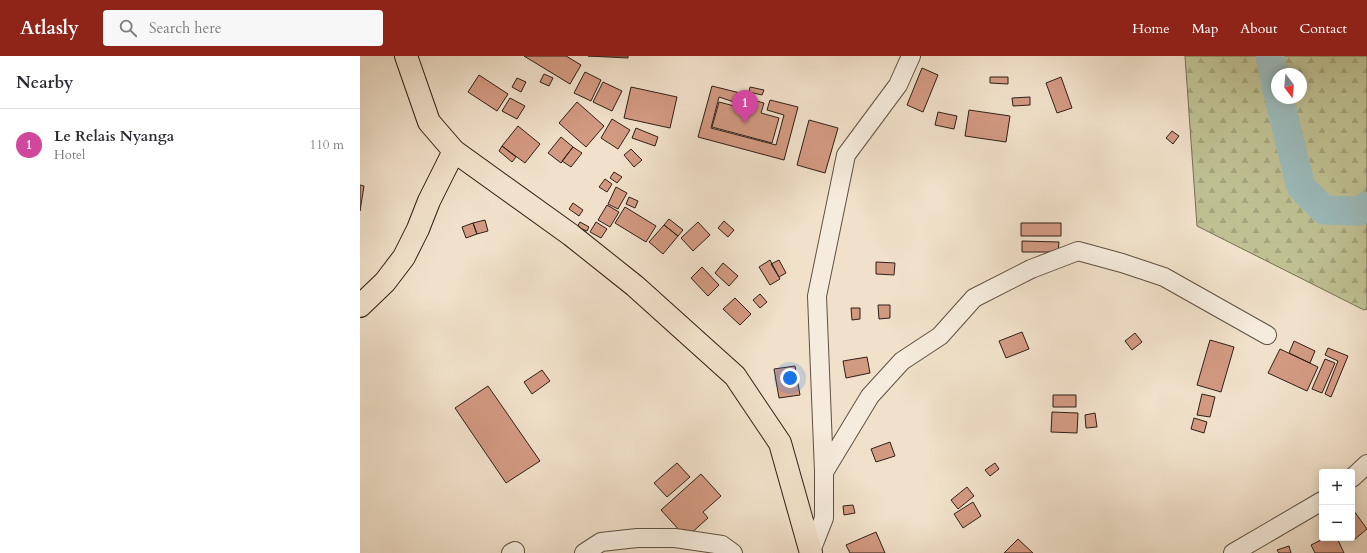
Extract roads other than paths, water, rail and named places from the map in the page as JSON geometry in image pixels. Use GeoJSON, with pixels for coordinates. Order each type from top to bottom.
{"type":"FeatureCollection","features":[{"type":"Feature","properties":{"kind":"main road"},"geometry":{"type":"LineString","coordinates":[[406,56],[429,122],[454,151],[572,234],[635,286],[735,376],[780,443],[811,552]]}},
{"type":"Feature","properties":{"kind":"main road"},"geometry":{"type":"LineString","coordinates":[[360,306],[385,282],[404,256],[418,230],[454,151]]}},
{"type":"Feature","properties":{"kind":"street"},"geometry":{"type":"LineString","coordinates":[[811,552],[824,518],[824,472],[817,296],[846,155],[898,86],[911,56]]}},
{"type":"Feature","properties":{"kind":"street"},"geometry":{"type":"LineString","coordinates":[[824,472],[870,396],[902,361],[940,336],[974,298],[1031,269],[1078,251],[1122,263],[1164,277],[1267,335]]}},
{"type":"Feature","properties":{"kind":"street"},"geometry":{"type":"LineString","coordinates":[[1355,475],[1367,464]]}},
{"type":"Feature","properties":{"kind":"street"},"geometry":{"type":"LineString","coordinates":[[1233,553],[1319,503]]}},
{"type":"Feature","properties":{"kind":"street"},"geometry":{"type":"LineString","coordinates":[[584,553],[601,542],[637,538],[675,538],[722,545],[733,553]]}},
{"type":"Feature","properties":{"kind":"street"},"geometry":{"type":"LineString","coordinates":[[511,553],[515,551],[516,553]]}},
{"type":"Feature","properties":{"kind":"waterway"},"geometry":{"type":"LineString","coordinates":[[1270,56],[1272,68]]}},
{"type":"Feature","properties":{"kind":"waterway"},"geometry":{"type":"LineString","coordinates":[[1280,104],[1301,187],[1324,210],[1359,211],[1367,206]]}},
{"type":"Feature","properties":{"kind":"place","name":"Le Relais Nyanga"},"geometry":{"type":"Point","coordinates":[745,123]}}]}
